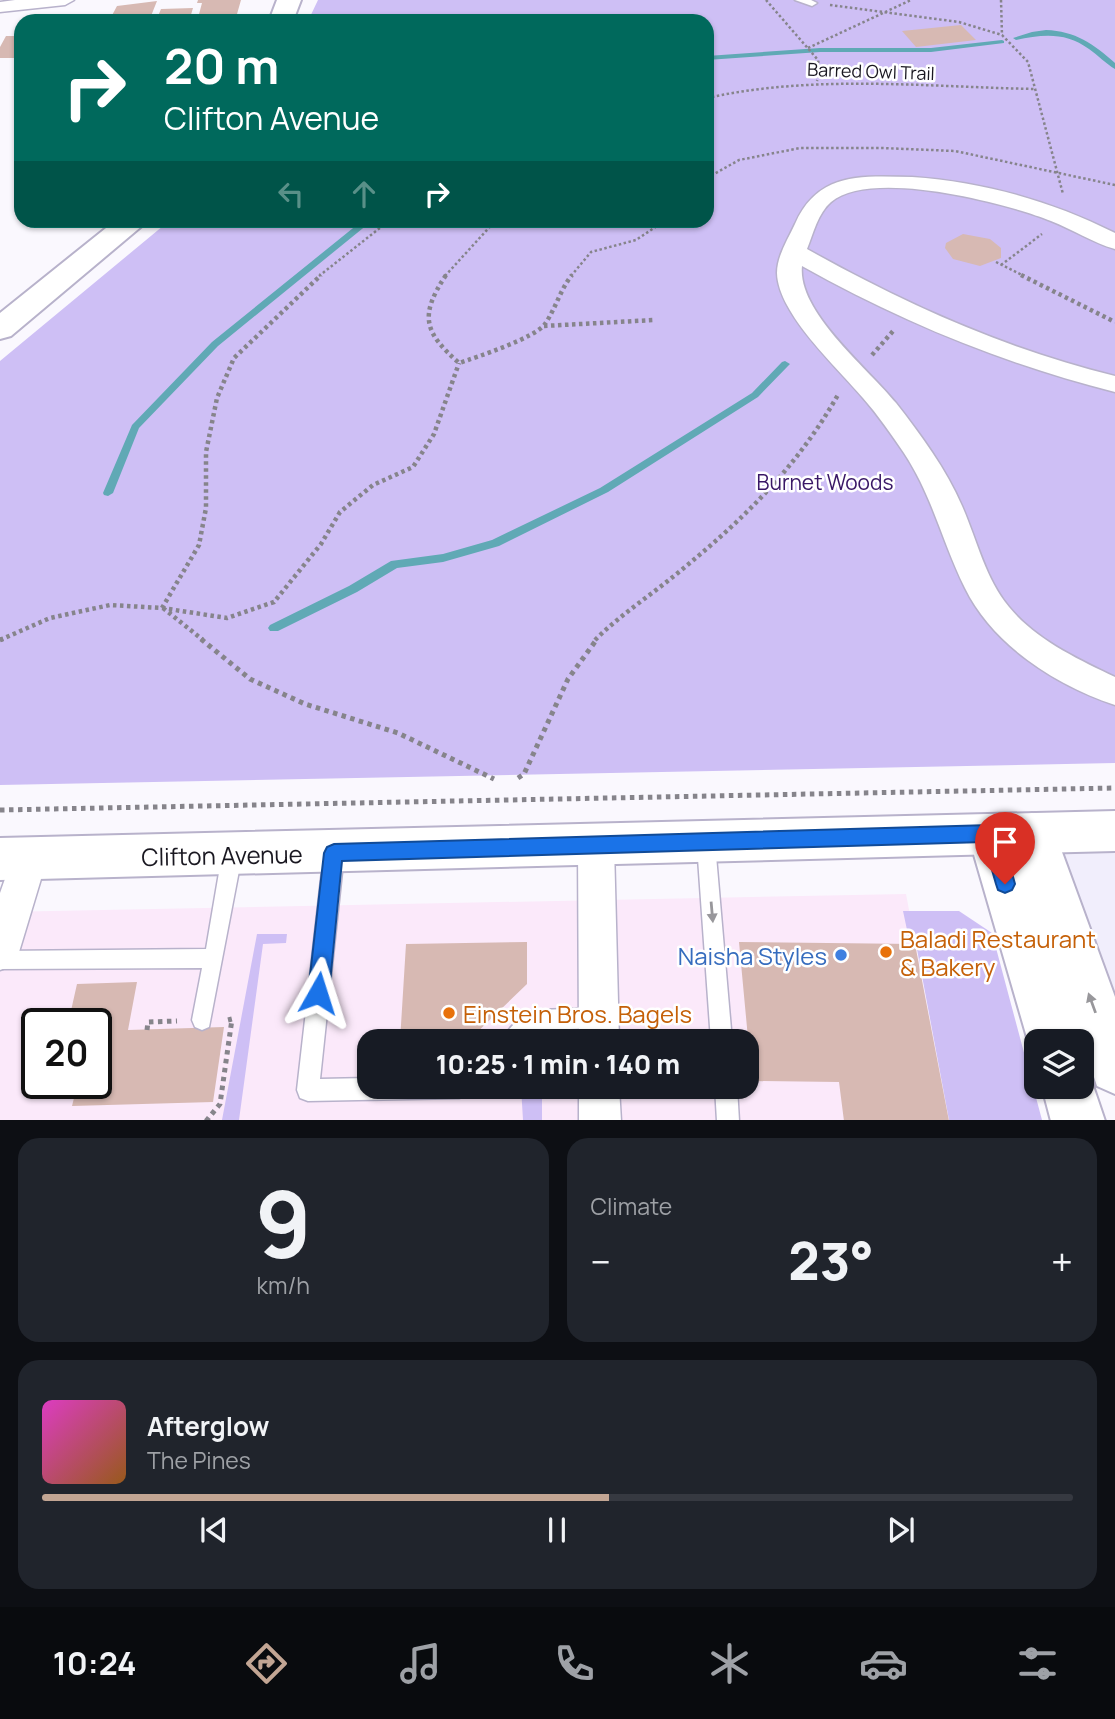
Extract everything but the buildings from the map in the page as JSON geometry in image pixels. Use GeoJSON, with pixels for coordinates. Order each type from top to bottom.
{"type":"FeatureCollection","features":[{"type":"Feature","properties":{"kind":"main road"},"geometry":{"type":"LineString","coordinates":[[0,329],[125,228]]}},
{"type":"Feature","properties":{"kind":"main road","name":"Clifton Avenue"},"geometry":{"type":"LineString","coordinates":[[14,859],[706,844],[1115,831]]}},
{"type":"Feature","properties":{"kind":"main road"},"geometry":{"type":"LineString","coordinates":[[1012,833],[1052,1029]]}},
{"type":"Feature","properties":{"kind":"main road"},"geometry":{"type":"LineString","coordinates":[[1012,833],[1115,1068]]}},
{"type":"Feature","properties":{"kind":"main road"},"geometry":{"type":"LineString","coordinates":[[1072,1099],[1079,1120]]}},
{"type":"Feature","properties":{"kind":"street"},"geometry":{"type":"LineString","coordinates":[[0,7],[65,0]]}},
{"type":"Feature","properties":{"kind":"street"},"geometry":{"type":"LineString","coordinates":[[1115,242],[1064,217],[1014,201],[947,187],[897,182],[843,186],[818,202],[794,252],[789,277],[797,301],[884,405],[941,492],[984,597],[999,618],[1023,639],[1115,692]]}},
{"type":"Feature","properties":{"kind":"street"},"geometry":{"type":"LineString","coordinates":[[794,252],[908,314],[1000,350],[1115,384]]}},
{"type":"Feature","properties":{"kind":"street"},"geometry":{"type":"LineString","coordinates":[[596,846],[599,1029]]}},
{"type":"Feature","properties":{"kind":"street"},"geometry":{"type":"LineString","coordinates":[[0,952],[14,859]]}},
{"type":"Feature","properties":{"kind":"street"},"geometry":{"type":"LineString","coordinates":[[600,1099],[600,1120]]}},
{"type":"Feature","properties":{"kind":"lane"},"geometry":{"type":"LineString","coordinates":[[800,0],[812,3]]}},
{"type":"Feature","properties":{"kind":"lane"},"geometry":{"type":"LineString","coordinates":[[706,844],[721,1029]]}},
{"type":"Feature","properties":{"kind":"lane"},"geometry":{"type":"LineString","coordinates":[[334,853],[308,1090],[357,1089]]}},
{"type":"Feature","properties":{"kind":"lane"},"geometry":{"type":"LineString","coordinates":[[202,1020],[232,855]]}},
{"type":"Feature","properties":{"kind":"lane"},"geometry":{"type":"LineString","coordinates":[[0,960],[214,958]]}},
{"type":"Feature","properties":{"kind":"lane"},"geometry":{"type":"LineString","coordinates":[[526,1029],[536,1020],[593,1029]]}},
{"type":"Feature","properties":{"kind":"lane"},"geometry":{"type":"LineString","coordinates":[[727,1099],[728,1120]]}},
{"type":"Feature","properties":{"kind":"path"},"geometry":{"type":"LineString","coordinates":[[766,0],[818,60],[820,72],[817,81]]}},
{"type":"Feature","properties":{"kind":"path"},"geometry":{"type":"LineString","coordinates":[[808,48],[911,0]]}},
{"type":"Feature","properties":{"kind":"path"},"geometry":{"type":"LineString","coordinates":[[1001,0],[1002,35]]}},
{"type":"Feature","properties":{"kind":"path"},"geometry":{"type":"LineString","coordinates":[[812,3],[959,22],[1002,35],[1028,62],[1059,171]]}},
{"type":"Feature","properties":{"kind":"path","name":"Barred Owl Trail"},"geometry":{"type":"LineString","coordinates":[[714,97],[776,84],[817,81],[1036,89]]}},
{"type":"Feature","properties":{"kind":"path"},"geometry":{"type":"LineString","coordinates":[[1064,217],[999,264],[1115,322]]}},
{"type":"Feature","properties":{"kind":"path"},"geometry":{"type":"LineString","coordinates":[[162,608],[199,545],[206,508],[206,453],[217,398],[233,358],[312,282],[380,228]]}},
{"type":"Feature","properties":{"kind":"path"},"geometry":{"type":"LineString","coordinates":[[459,363],[435,342],[426,317],[436,288],[489,228]]}},
{"type":"Feature","properties":{"kind":"path"},"geometry":{"type":"LineString","coordinates":[[544,326],[562,287],[591,253],[636,240],[654,228]]}},
{"type":"Feature","properties":{"kind":"path"},"geometry":{"type":"LineString","coordinates":[[518,778],[524,774],[555,705],[587,650],[762,502],[797,462],[825,422],[845,382],[908,314]]}},
{"type":"Feature","properties":{"kind":"path"},"geometry":{"type":"LineString","coordinates":[[459,363],[492,353],[544,326],[654,320]]}},
{"type":"Feature","properties":{"kind":"path"},"geometry":{"type":"LineString","coordinates":[[0,640],[50,618],[110,605],[162,608],[227,618],[274,602],[321,544],[340,512],[373,485],[413,467],[434,434],[459,363]]}},
{"type":"Feature","properties":{"kind":"path"},"geometry":{"type":"LineString","coordinates":[[162,608],[250,679],[304,704],[398,733],[494,779]]}},
{"type":"Feature","properties":{"kind":"path"},"geometry":{"type":"LineString","coordinates":[[0,810],[1115,788]]}},
{"type":"Feature","properties":{"kind":"shaded area"},"geometry":{"type":"Polygon","coordinates":[[[1115,831],[1115,1068],[1032,833],[1115,831]]]}},
{"type":"Feature","properties":{"kind":"shaded area"},"geometry":{"type":"Polygon","coordinates":[[[906,894],[949,1120],[0,1120],[0,912],[906,894]]]}},
{"type":"Feature","properties":{"kind":"green space","name":"Burnet Woods"},"geometry":{"type":"Polygon","coordinates":[[[318,0],[1115,0],[1115,763],[0,785],[0,361],[161,228],[714,228],[714,14],[311,14],[318,0]]]}},
{"type":"Feature","properties":{"kind":"green space"},"geometry":{"type":"Polygon","coordinates":[[[903,911],[959,911],[992,933],[1024,1053],[1024,1099],[1036,1099],[1042,1120],[949,1120],[916,944],[910,944],[903,911]]]}},
{"type":"Feature","properties":{"kind":"green space"},"geometry":{"type":"Polygon","coordinates":[[[257,934],[287,934],[286,943],[263,944],[239,1120],[222,1120],[257,934]]]}},
{"type":"Feature","properties":{"kind":"green space"},"geometry":{"type":"Polygon","coordinates":[[[522,1099],[542,1099],[542,1120],[523,1120],[522,1099]]]}},
{"type":"Feature","properties":{"kind":"waterway"},"geometry":{"type":"LineString","coordinates":[[1016,38],[1046,32],[1070,35],[1091,47],[1115,67]]}},
{"type":"Feature","properties":{"kind":"waterway"},"geometry":{"type":"LineString","coordinates":[[714,58],[820,50],[931,50],[1002,42]]}},
{"type":"Feature","properties":{"kind":"waterway"},"geometry":{"type":"LineString","coordinates":[[108,493],[135,427],[215,344],[359,228]]}},
{"type":"Feature","properties":{"kind":"waterway"},"geometry":{"type":"LineString","coordinates":[[274,628],[353,589],[395,564],[443,558],[495,543],[604,490],[755,395],[785,364]]}},
{"type":"Feature","properties":{"kind":"place","name":"Baladi Restaurant & Bakery"},"geometry":{"type":"Point","coordinates":[886,952]}},
{"type":"Feature","properties":{"kind":"place","name":"Naisha Styles"},"geometry":{"type":"Point","coordinates":[841,955]}},
{"type":"Feature","properties":{"kind":"place","name":"Einstein Bros. Bagels"},"geometry":{"type":"Point","coordinates":[449,1013]}},
{"type":"Feature","properties":{"kind":"route"},"geometry":{"type":"LineString","coordinates":[[318,993],[334,853],[991,834],[1005,884]]}}]}
